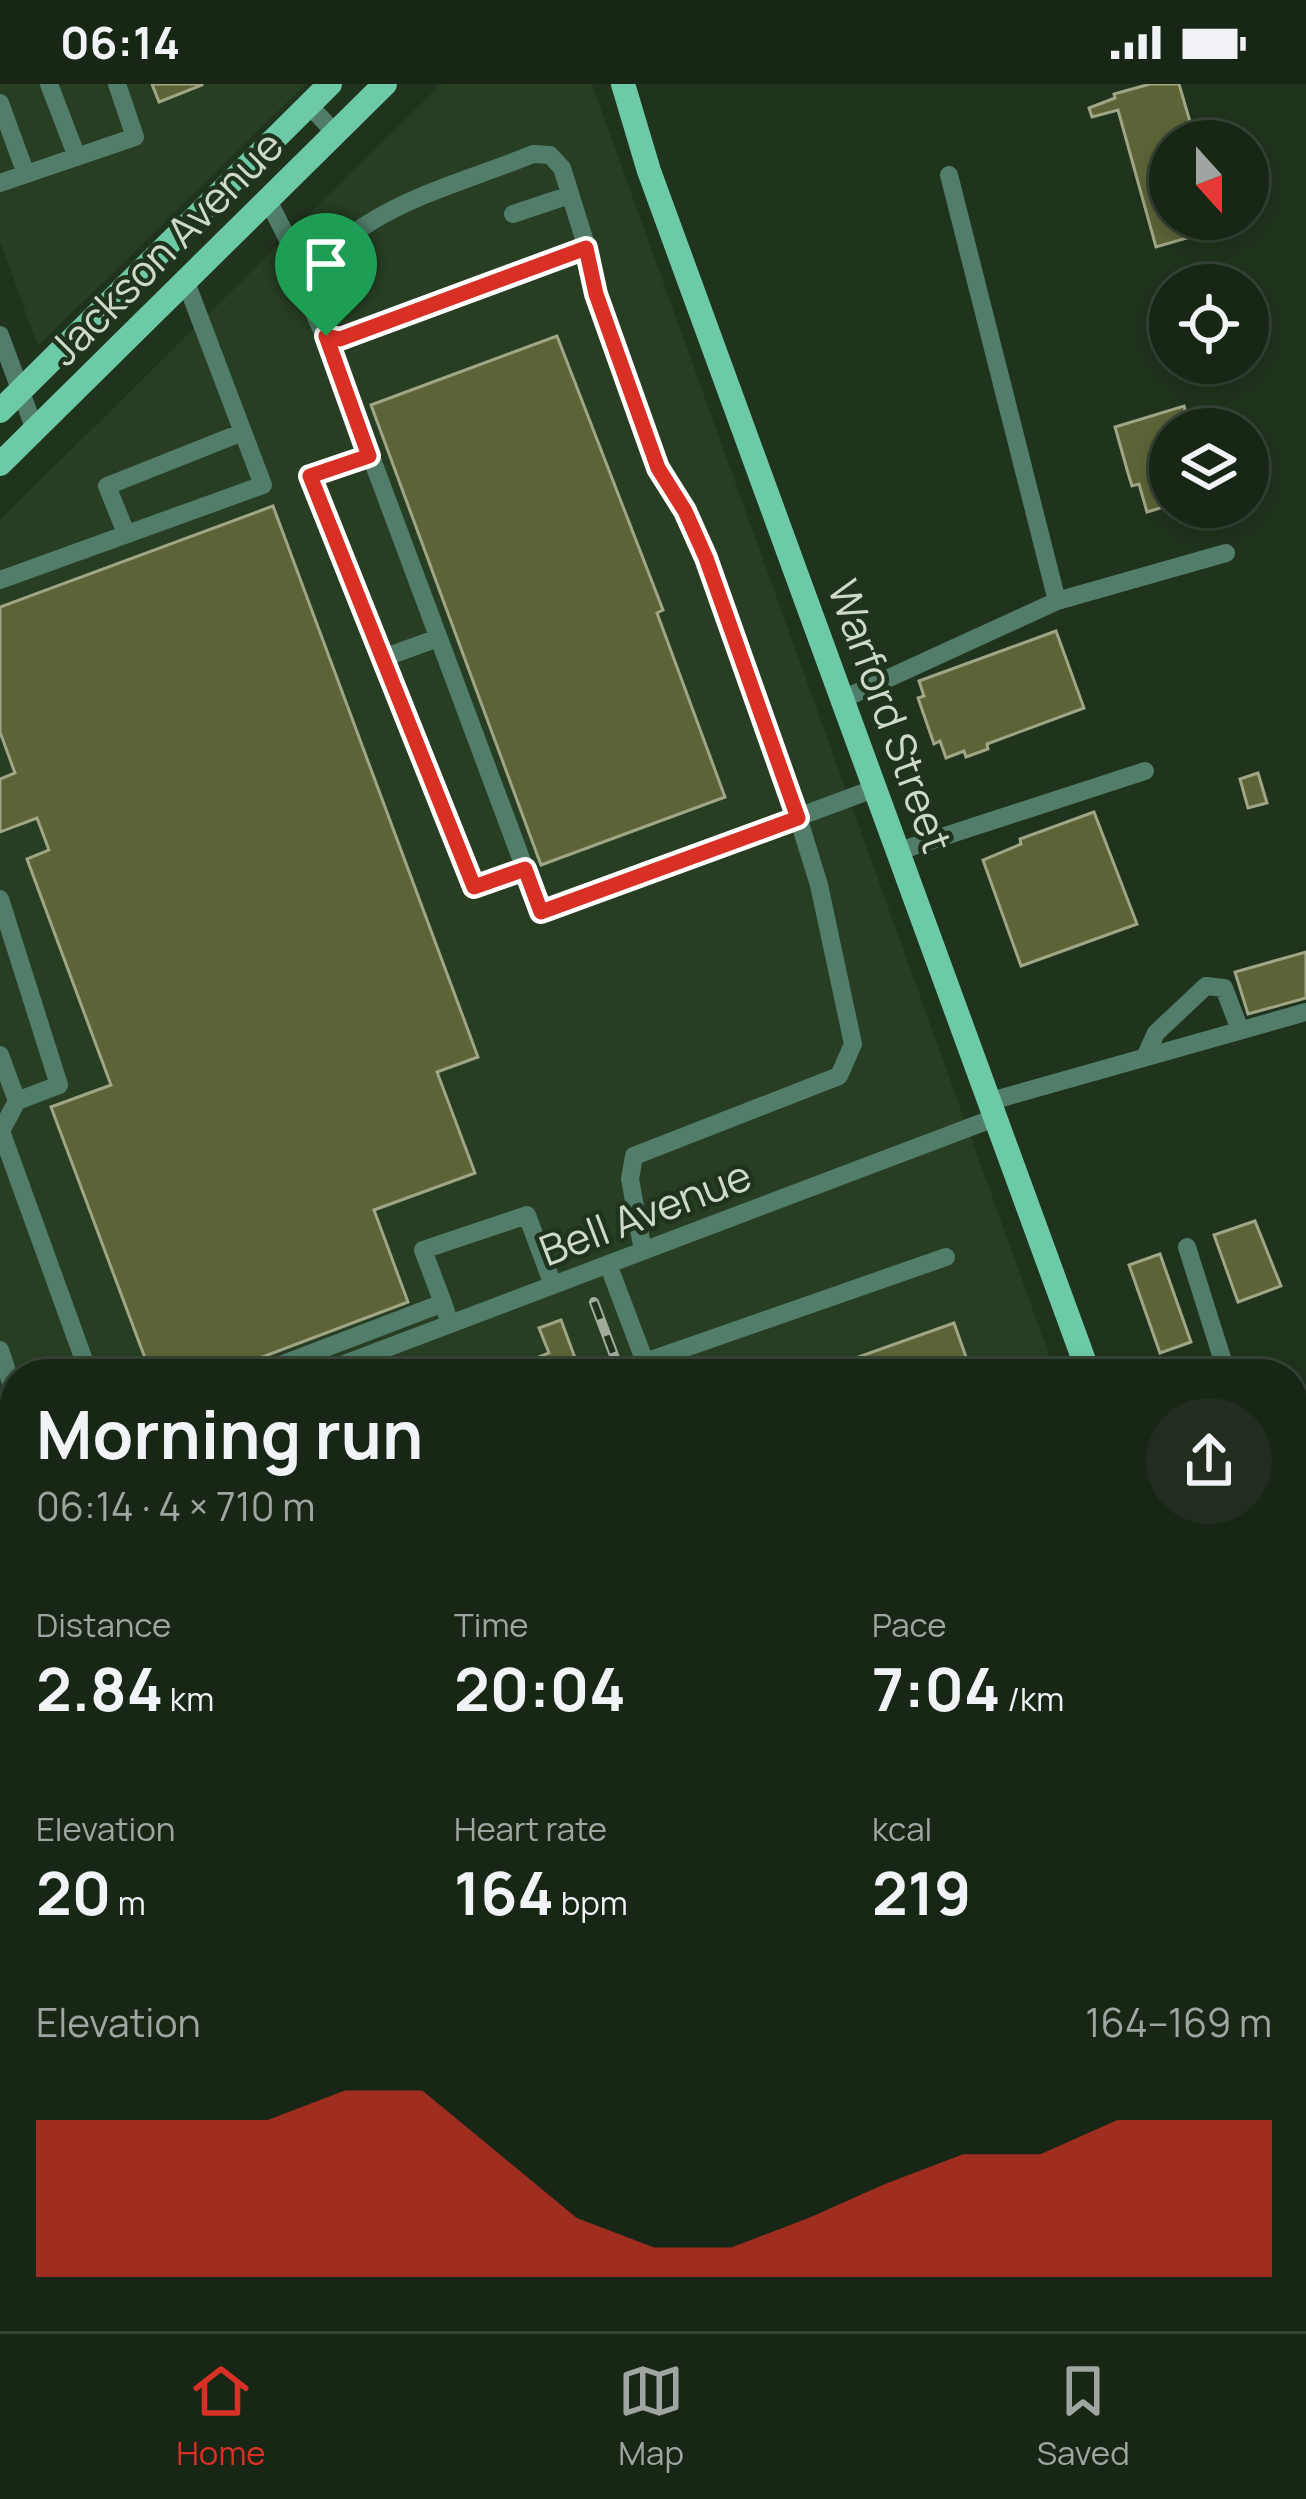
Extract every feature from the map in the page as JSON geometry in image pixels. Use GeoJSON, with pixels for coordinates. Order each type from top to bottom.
{"type":"FeatureCollection","features":[{"type":"Feature","properties":{"kind":"main road","name":"Jackson Avenue"},"geometry":{"type":"LineString","coordinates":[[0,411],[330,84]]}},
{"type":"Feature","properties":{"kind":"main road","name":"Jackson Avenue"},"geometry":{"type":"LineString","coordinates":[[0,464],[385,84]]}},
{"type":"Feature","properties":{"kind":"main road","name":"Warford Street"},"geometry":{"type":"LineString","coordinates":[[623,84],[650,171],[1083,1359]]}},
{"type":"Feature","properties":{"kind":"street"},"geometry":{"type":"LineString","coordinates":[[49,84],[77,157]]}},
{"type":"Feature","properties":{"kind":"street"},"geometry":{"type":"LineString","coordinates":[[0,183],[135,137],[117,84]]}},
{"type":"Feature","properties":{"kind":"street"},"geometry":{"type":"LineString","coordinates":[[0,104],[26,174]]}},
{"type":"Feature","properties":{"kind":"street"},"geometry":{"type":"LineString","coordinates":[[309,105],[335,133]]}},
{"type":"Feature","properties":{"kind":"street"},"geometry":{"type":"LineString","coordinates":[[300,268],[328,256],[368,223],[523,158],[550,155],[562,168],[596,294],[658,468],[706,558],[798,818],[819,885],[853,1044],[839,1076],[634,1156],[630,1179],[643,1251]]}},
{"type":"Feature","properties":{"kind":"street"},"geometry":{"type":"LineString","coordinates":[[949,175],[1057,601]]}},
{"type":"Feature","properties":{"kind":"street"},"geometry":{"type":"LineString","coordinates":[[513,214],[570,195]]}},
{"type":"Feature","properties":{"kind":"street"},"geometry":{"type":"LineString","coordinates":[[268,200],[300,268],[312,311],[326,336],[541,912],[876,788]]}},
{"type":"Feature","properties":{"kind":"street"},"geometry":{"type":"LineString","coordinates":[[326,336],[340,339],[586,248]]}},
{"type":"Feature","properties":{"kind":"street"},"geometry":{"type":"LineString","coordinates":[[0,580],[263,484],[186,282]]}},
{"type":"Feature","properties":{"kind":"street"},"geometry":{"type":"LineString","coordinates":[[0,335],[35,430]]}},
{"type":"Feature","properties":{"kind":"street"},"geometry":{"type":"LineString","coordinates":[[126,533],[107,486],[243,432]]}},
{"type":"Feature","properties":{"kind":"street"},"geometry":{"type":"LineString","coordinates":[[369,456],[310,476],[474,887],[525,869]]}},
{"type":"Feature","properties":{"kind":"street"},"geometry":{"type":"LineString","coordinates":[[843,699],[1057,601],[1226,553]]}},
{"type":"Feature","properties":{"kind":"street"},"geometry":{"type":"LineString","coordinates":[[383,658],[437,638]]}},
{"type":"Feature","properties":{"kind":"street"},"geometry":{"type":"LineString","coordinates":[[899,850],[1145,771]]}},
{"type":"Feature","properties":{"kind":"street"},"geometry":{"type":"LineString","coordinates":[[0,898],[59,1085],[17,1101],[1,1131],[83,1359]]}},
{"type":"Feature","properties":{"kind":"street"},"geometry":{"type":"LineString","coordinates":[[1145,1057],[1156,1033],[1206,986],[1220,986],[1229,994],[1240,1030]]}},
{"type":"Feature","properties":{"kind":"street","name":"Bell Avenue"},"geometry":{"type":"LineString","coordinates":[[358,1359],[643,1251],[994,1109],[1145,1057],[1306,1012]]}},
{"type":"Feature","properties":{"kind":"street"},"geometry":{"type":"LineString","coordinates":[[1,1059],[17,1101]]}},
{"type":"Feature","properties":{"kind":"street"},"geometry":{"type":"LineString","coordinates":[[450,1324],[423,1250],[527,1215],[554,1285]]}},
{"type":"Feature","properties":{"kind":"street"},"geometry":{"type":"LineString","coordinates":[[1187,1247],[1222,1359]]}},
{"type":"Feature","properties":{"kind":"street"},"geometry":{"type":"LineString","coordinates":[[671,1359],[946,1257]]}},
{"type":"Feature","properties":{"kind":"street"},"geometry":{"type":"LineString","coordinates":[[608,1264],[644,1359]]}},
{"type":"Feature","properties":{"kind":"street"},"geometry":{"type":"LineString","coordinates":[[296,1359],[443,1303]]}},
{"type":"Feature","properties":{"kind":"shaded area"},"geometry":{"type":"Polygon","coordinates":[[[0,84],[306,84],[38,346],[0,242],[0,84]]]}},
{"type":"Feature","properties":{"kind":"shaded area"},"geometry":{"type":"Polygon","coordinates":[[[441,84],[592,84],[1051,1359],[0,1359],[0,520],[441,84]]]}},
{"type":"Feature","properties":{"kind":"building"},"geometry":{"type":"Polygon","coordinates":[[[152,84],[202,84],[202,85],[159,102],[152,84]]]}},
{"type":"Feature","properties":{"kind":"building"},"geometry":{"type":"Polygon","coordinates":[[[1150,84],[1179,84],[1190,120],[1149,120],[1149,222],[1118,110],[1092,117],[1089,108],[1115,98],[1114,94],[1150,84]]]}},
{"type":"Feature","properties":{"kind":"building"},"geometry":{"type":"Polygon","coordinates":[[[1154,240],[1180,240],[1156,247],[1154,240]]]}},
{"type":"Feature","properties":{"kind":"building"},"geometry":{"type":"Polygon","coordinates":[[[557,336],[663,610],[657,613],[725,797],[541,865],[371,405],[557,336]]]}},
{"type":"Feature","properties":{"kind":"building"},"geometry":{"type":"Polygon","coordinates":[[[1149,417],[1149,511],[1139,484],[1132,486],[1115,427],[1149,417]]]}},
{"type":"Feature","properties":{"kind":"building"},"geometry":{"type":"Polygon","coordinates":[[[273,506],[478,1057],[437,1072],[475,1173],[374,1210],[408,1302],[257,1359],[145,1359],[51,1107],[111,1085],[27,859],[49,850],[37,818],[0,832],[0,779],[15,773],[0,732],[0,607],[273,506]]]}},
{"type":"Feature","properties":{"kind":"building"},"geometry":{"type":"Polygon","coordinates":[[[1056,631],[1084,708],[987,744],[988,749],[966,757],[964,751],[946,758],[940,741],[934,744],[918,698],[924,696],[919,681],[1056,631]]]}},
{"type":"Feature","properties":{"kind":"building"},"geometry":{"type":"Polygon","coordinates":[[[1258,773],[1267,803],[1248,808],[1240,779],[1258,773]]]}},
{"type":"Feature","properties":{"kind":"building"},"geometry":{"type":"Polygon","coordinates":[[[1094,812],[1137,924],[1021,966],[983,860],[1021,844],[1020,839],[1094,812]]]}},
{"type":"Feature","properties":{"kind":"building"},"geometry":{"type":"Polygon","coordinates":[[[1306,952],[1306,998],[1248,1014],[1235,972],[1306,952]]]}},
{"type":"Feature","properties":{"kind":"building"},"geometry":{"type":"Polygon","coordinates":[[[1255,1221],[1281,1286],[1238,1302],[1214,1235],[1255,1221]]]}},
{"type":"Feature","properties":{"kind":"building"},"geometry":{"type":"Polygon","coordinates":[[[1160,1254],[1191,1342],[1160,1353],[1129,1265],[1160,1254]]]}},
{"type":"Feature","properties":{"kind":"building"},"geometry":{"type":"Polygon","coordinates":[[[561,1320],[575,1359],[534,1359],[549,1353],[539,1328],[561,1320]]]}},
{"type":"Feature","properties":{"kind":"building"},"geometry":{"type":"Polygon","coordinates":[[[954,1323],[967,1359],[853,1359],[954,1323]]]}},
{"type":"Feature","properties":{"kind":"railway"},"geometry":{"type":"LineString","coordinates":[[594,1302],[615,1359]]}},
{"type":"Feature","properties":{"kind":"route"},"geometry":{"type":"LineString","coordinates":[[586,248],[596,294],[658,468],[706,558],[798,818],[541,912],[525,869],[474,887],[310,476],[369,456],[326,336],[340,339],[586,248]]}}]}
